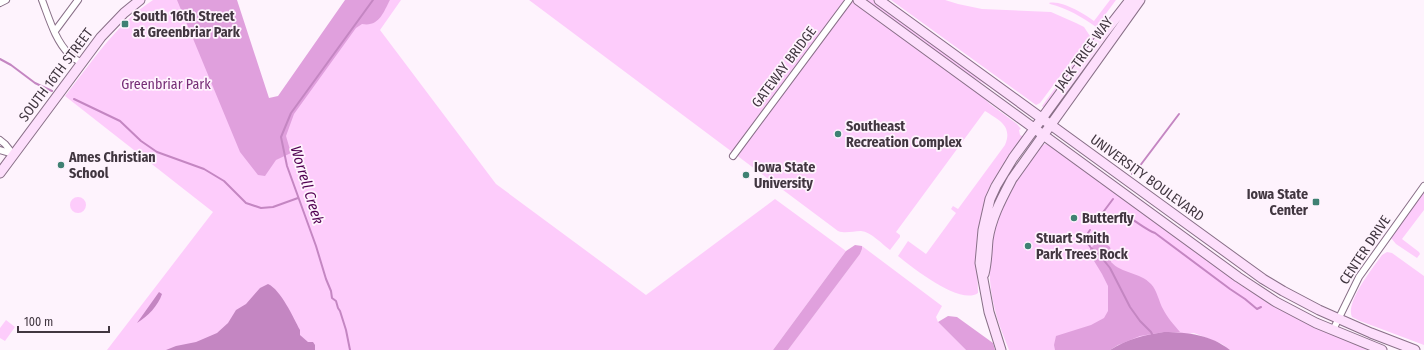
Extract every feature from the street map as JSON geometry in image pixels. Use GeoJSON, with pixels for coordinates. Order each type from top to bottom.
{"type":"FeatureCollection","features":[{"type":"Feature","properties":{"kind":"main road","name":"SOUTH 16TH STREET"},"geometry":{"type":"LineString","coordinates":[[0,172],[101,37],[115,22],[140,0]]}},
{"type":"Feature","properties":{"kind":"main road","name":"UNIVERSITY BOULEVARD"},"geometry":{"type":"LineString","coordinates":[[858,0],[1238,277],[1276,302],[1333,330],[1382,350]]}},
{"type":"Feature","properties":{"kind":"main road","name":"UNIVERSITY BOULEVARD"},"geometry":{"type":"LineString","coordinates":[[880,0],[1244,266],[1282,291],[1338,319],[1415,350]]}},
{"type":"Feature","properties":{"kind":"main road","name":"JACK TRICE WAY"},"geometry":{"type":"LineString","coordinates":[[1001,350],[989,312],[980,263],[981,245],[990,199],[1004,171],[1130,0]]}},
{"type":"Feature","properties":{"kind":"main road","name":"JACK TRICE WAY"},"geometry":{"type":"LineString","coordinates":[[983,280],[988,240],[995,214],[1012,179],[1140,0]]}},
{"type":"Feature","properties":{"kind":"street"},"geometry":{"type":"LineString","coordinates":[[0,3],[6,0]]}},
{"type":"Feature","properties":{"kind":"street"},"geometry":{"type":"LineString","coordinates":[[42,0],[64,48],[70,56],[82,63]]}},
{"type":"Feature","properties":{"kind":"street"},"geometry":{"type":"LineString","coordinates":[[55,31],[78,0]]}},
{"type":"Feature","properties":{"kind":"street","name":"GATEWAY BRIDGE"},"geometry":{"type":"LineString","coordinates":[[733,156],[849,0]]}},
{"type":"Feature","properties":{"kind":"street"},"geometry":{"type":"LineString","coordinates":[[0,140],[13,154]]}},
{"type":"Feature","properties":{"kind":"street"},"geometry":{"type":"LineString","coordinates":[[0,150],[13,154]]}},
{"type":"Feature","properties":{"kind":"street","name":"CENTER DRIVE"},"geometry":{"type":"LineString","coordinates":[[1333,330],[1359,277],[1424,186]]}},
{"type":"Feature","properties":{"kind":"green space","name":"Greenbriar Park"},"geometry":{"type":"Polygon","coordinates":[[[153,0],[212,0],[265,144],[363,7],[380,17],[390,0],[401,0],[380,30],[496,184],[646,295],[775,199],[846,251],[773,350],[107,350],[213,212],[65,96],[105,44],[127,20],[153,0]]]}},
{"type":"Feature","properties":{"kind":"green space","name":"Southeast Recreation Complex"},"geometry":{"type":"Polygon","coordinates":[[[529,0],[853,0],[978,92],[990,104],[1017,124],[1021,129],[1019,130],[1022,139],[1001,171],[977,262],[978,293],[970,296],[948,290],[936,284],[898,256],[908,241],[926,254],[956,213],[951,209],[953,206],[958,209],[1005,145],[1007,138],[1006,128],[995,117],[985,111],[896,232],[900,235],[900,237],[890,250],[865,232],[838,231],[529,0]]]}},
{"type":"Feature","properties":{"kind":"green space"},"geometry":{"type":"Polygon","coordinates":[[[865,0],[873,0],[1030,115],[1029,116],[988,86],[962,71],[865,0]]]}},
{"type":"Feature","properties":{"kind":"green space"},"geometry":{"type":"Polygon","coordinates":[[[891,0],[945,0],[982,9],[1051,12],[1084,27],[1090,36],[1040,103],[1036,105],[891,0]]]}},
{"type":"Feature","properties":{"kind":"green space"},"geometry":{"type":"Polygon","coordinates":[[[1110,0],[1116,0],[1096,27],[1074,13],[1049,3],[1060,4],[1079,11],[1094,21],[1110,0]]]}},
{"type":"Feature","properties":{"kind":"green space"},"geometry":{"type":"Polygon","coordinates":[[[1094,35],[1095,38],[1046,106],[1043,107],[1042,106],[1094,35]]]}},
{"type":"Feature","properties":{"kind":"green space"},"geometry":{"type":"Polygon","coordinates":[[[1045,144],[1050,145],[1246,287],[1373,350],[1230,350],[1222,344],[1194,333],[1118,345],[1110,350],[1009,350],[998,320],[992,295],[990,279],[991,248],[998,218],[1010,189],[1020,172],[1040,146],[1045,144]]]}},
{"type":"Feature","properties":{"kind":"green space"},"geometry":{"type":"Polygon","coordinates":[[[1424,192],[1424,210],[1402,239],[1419,252],[1420,254],[1417,258],[1396,244],[1391,238],[1424,192]]]}},
{"type":"Feature","properties":{"kind":"green space"},"geometry":{"type":"Polygon","coordinates":[[[78,197],[84,199],[86,205],[84,211],[78,213],[72,211],[70,205],[72,199],[78,197]]]}},
{"type":"Feature","properties":{"kind":"green space"},"geometry":{"type":"Polygon","coordinates":[[[862,246],[942,306],[936,317],[938,322],[966,350],[788,350],[860,254],[862,246]]]}},
{"type":"Feature","properties":{"kind":"green space"},"geometry":{"type":"Polygon","coordinates":[[[1387,252],[1392,253],[1424,276],[1424,345],[1352,317],[1352,303],[1356,294],[1382,255],[1387,252]]]}},
{"type":"Feature","properties":{"kind":"green space"},"geometry":{"type":"Polygon","coordinates":[[[6,320],[15,327],[5,341],[0,338],[0,328],[6,320]]]}},
{"type":"Feature","properties":{"kind":"shaded area"},"geometry":{"type":"Polygon","coordinates":[[[177,0],[237,0],[269,98],[278,96],[345,0],[390,0],[380,18],[373,23],[362,24],[356,28],[294,114],[286,136],[291,153],[276,160],[265,176],[258,175],[240,152],[177,0]]]}},
{"type":"Feature","properties":{"kind":"shaded area"},"geometry":{"type":"Polygon","coordinates":[[[1098,241],[1103,242],[1110,247],[1112,254],[1111,262],[1115,266],[1142,277],[1151,284],[1155,289],[1165,312],[1180,332],[1164,332],[1140,336],[1110,350],[1055,350],[1054,345],[1056,336],[1091,325],[1104,318],[1108,311],[1108,286],[1091,256],[1090,249],[1098,241]]]}},
{"type":"Feature","properties":{"kind":"shaded area"},"geometry":{"type":"Polygon","coordinates":[[[855,245],[862,246],[860,254],[788,350],[773,350],[846,251],[855,245]]]}},
{"type":"Feature","properties":{"kind":"shaded area"},"geometry":{"type":"Polygon","coordinates":[[[268,284],[278,292],[286,304],[300,330],[300,335],[308,342],[313,342],[315,345],[315,350],[166,350],[176,346],[196,342],[217,333],[228,323],[236,310],[246,304],[260,288],[268,284]]]}},
{"type":"Feature","properties":{"kind":"shaded area"},"geometry":{"type":"Polygon","coordinates":[[[159,292],[162,294],[155,307],[149,314],[137,323],[159,292]]]}},
{"type":"Feature","properties":{"kind":"shaded area"},"geometry":{"type":"Polygon","coordinates":[[[948,316],[957,317],[993,343],[995,350],[966,350],[938,322],[948,316]]]}},
{"type":"Feature","properties":{"kind":"shaded area"},"geometry":{"type":"Polygon","coordinates":[[[1164,332],[1199,335],[1215,341],[1230,350],[1110,350],[1136,338],[1164,332]]]}},
{"type":"Feature","properties":{"kind":"waterway","name":"Worrell Creek"},"geometry":{"type":"LineString","coordinates":[[350,350],[340,311],[336,301],[332,298],[316,246],[287,166],[281,137],[291,113],[373,0]]}},
{"type":"Feature","properties":{"kind":"waterway"},"geometry":{"type":"LineString","coordinates":[[0,59],[11,65],[35,83],[52,91]]}},
{"type":"Feature","properties":{"kind":"waterway"},"geometry":{"type":"LineString","coordinates":[[74,99],[120,121],[141,141],[157,152],[204,169],[224,181],[246,203],[261,208],[273,207],[298,198]]}},
{"type":"Feature","properties":{"kind":"waterway"},"geometry":{"type":"LineString","coordinates":[[1132,174],[1136,171],[1179,114]]}},
{"type":"Feature","properties":{"kind":"waterway"},"geometry":{"type":"LineString","coordinates":[[1098,219],[1113,199]]}},
{"type":"Feature","properties":{"kind":"waterway"},"geometry":{"type":"LineString","coordinates":[[1095,224],[1100,219],[1108,215],[1118,215],[1129,218],[1155,233],[1257,309],[1261,307]]}},
{"type":"Feature","properties":{"kind":"waterway"},"geometry":{"type":"LineString","coordinates":[[1090,230],[1088,233],[1087,242],[1110,268],[1130,307],[1153,336]]}},
{"type":"Feature","properties":{"kind":"place","name":"South 16th Street at Greenbriar Park"},"geometry":{"type":"Point","coordinates":[125,24]}},
{"type":"Feature","properties":{"kind":"place","name":"Southeast Recreation Complex"},"geometry":{"type":"Point","coordinates":[838,134]}},
{"type":"Feature","properties":{"kind":"place","name":"Ames Christian School"},"geometry":{"type":"Point","coordinates":[61,165]}},
{"type":"Feature","properties":{"kind":"place","name":"Iowa State University"},"geometry":{"type":"Point","coordinates":[746,175]}},
{"type":"Feature","properties":{"kind":"place","name":"Iowa State Center"},"geometry":{"type":"Point","coordinates":[1316,202]}},
{"type":"Feature","properties":{"kind":"place","name":"Butterfly"},"geometry":{"type":"Point","coordinates":[1074,218]}},
{"type":"Feature","properties":{"kind":"place","name":"Stuart Smith Park Trees Rock"},"geometry":{"type":"Point","coordinates":[1028,246]}}]}
